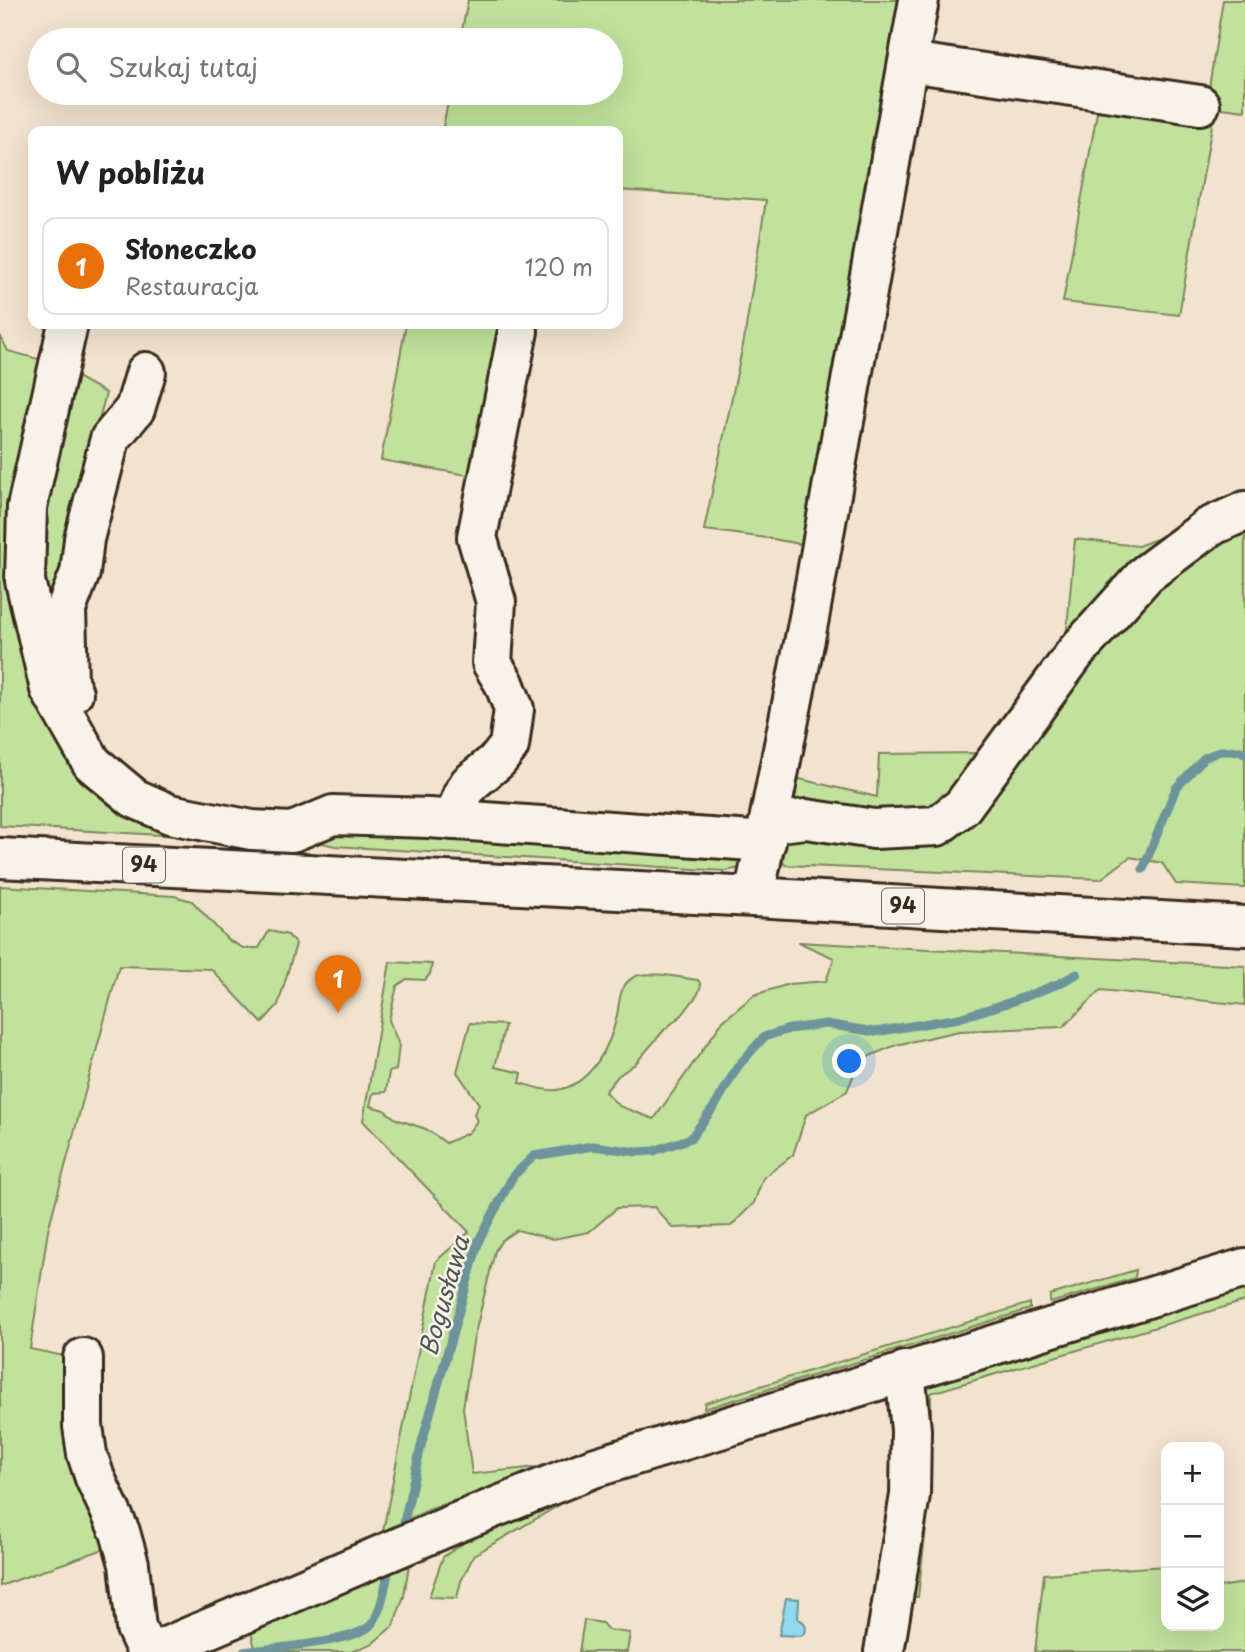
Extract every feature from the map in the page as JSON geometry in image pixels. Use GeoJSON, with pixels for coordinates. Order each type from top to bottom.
{"type":"FeatureCollection","features":[{"type":"Feature","properties":{"kind":"street"},"geometry":{"type":"LineString","coordinates":[[754,897],[768,833],[919,0]]}},
{"type":"Feature","properties":{"kind":"street"},"geometry":{"type":"LineString","coordinates":[[909,62],[1200,105]]}},
{"type":"Feature","properties":{"kind":"street"},"geometry":{"type":"LineString","coordinates":[[67,329],[27,508],[25,582],[50,689],[92,763],[134,798],[170,814],[252,830],[292,832],[333,815],[768,833],[806,819],[874,829],[937,826],[962,807],[1076,652],[1146,574],[1209,527],[1245,511]]}},
{"type":"Feature","properties":{"kind":"street"},"geometry":{"type":"LineString","coordinates":[[454,820],[463,794],[470,784],[498,760],[509,746],[514,709],[504,683],[492,663],[496,601],[477,537],[518,331]]}},
{"type":"Feature","properties":{"kind":"street"},"geometry":{"type":"LineString","coordinates":[[134,798],[95,740],[68,682],[66,609],[80,573],[83,540],[110,439],[135,409],[146,372]]}},
{"type":"Feature","properties":{"kind":"street","name":"94"},"geometry":{"type":"LineString","coordinates":[[0,858],[754,897],[1245,926]]}},
{"type":"Feature","properties":{"kind":"street"},"geometry":{"type":"LineString","coordinates":[[153,1652],[456,1523],[593,1468],[1245,1268]]}},
{"type":"Feature","properties":{"kind":"street"},"geometry":{"type":"LineString","coordinates":[[83,1359],[83,1426],[87,1454],[120,1532],[129,1564],[136,1628],[147,1652]]}},
{"type":"Feature","properties":{"kind":"street"},"geometry":{"type":"LineString","coordinates":[[884,1652],[911,1495],[911,1430],[905,1371]]}},
{"type":"Feature","properties":{"kind":"green space"},"geometry":{"type":"Polygon","coordinates":[[[468,0],[912,0],[812,546],[704,530],[744,340],[766,200],[623,190],[623,126],[443,126],[447,105],[623,105],[623,28],[462,28],[468,0]]]}},
{"type":"Feature","properties":{"kind":"green space"},"geometry":{"type":"Polygon","coordinates":[[[1223,0],[1245,0],[1245,111],[1215,107],[1207,100],[1223,0]]]}},
{"type":"Feature","properties":{"kind":"green space"},"geometry":{"type":"Polygon","coordinates":[[[1099,101],[1213,119],[1179,315],[1063,302],[1099,101]]]}},
{"type":"Feature","properties":{"kind":"green space"},"geometry":{"type":"Polygon","coordinates":[[[405,329],[507,329],[479,477],[381,460],[405,329]]]}},
{"type":"Feature","properties":{"kind":"green space"},"geometry":{"type":"Polygon","coordinates":[[[0,335],[8,351],[49,362],[15,518],[56,715],[199,837],[0,826],[0,335]]]}},
{"type":"Feature","properties":{"kind":"green space"},"geometry":{"type":"Polygon","coordinates":[[[68,372],[106,393],[45,630],[36,554],[68,372]]]}},
{"type":"Feature","properties":{"kind":"green space"},"geometry":{"type":"Polygon","coordinates":[[[1245,524],[1245,888],[1176,884],[1162,863],[1130,857],[1101,879],[785,865],[780,856],[784,839],[789,835],[906,838],[1133,600],[1245,524]]]}},
{"type":"Feature","properties":{"kind":"green space"},"geometry":{"type":"Polygon","coordinates":[[[1175,532],[1065,650],[1075,539],[1138,546],[1175,532]]]}},
{"type":"Feature","properties":{"kind":"green space"},"geometry":{"type":"Polygon","coordinates":[[[987,753],[934,816],[789,806],[791,777],[877,797],[879,754],[987,753]]]}},
{"type":"Feature","properties":{"kind":"green space"},"geometry":{"type":"Polygon","coordinates":[[[324,829],[750,856],[740,868],[725,871],[335,846],[322,843],[320,837],[324,829]]]}},
{"type":"Feature","properties":{"kind":"green space"},"geometry":{"type":"Polygon","coordinates":[[[0,886],[174,896],[192,901],[228,940],[243,948],[259,948],[269,931],[288,935],[296,944],[278,1005],[262,1023],[211,969],[119,966],[48,1230],[30,1349],[74,1358],[76,1455],[81,1472],[93,1487],[116,1544],[124,1593],[129,1598],[130,1630],[116,1632],[114,1617],[123,1613],[118,1566],[112,1546],[0,1586],[0,886]]]}},
{"type":"Feature","properties":{"kind":"green space"},"geometry":{"type":"Polygon","coordinates":[[[798,942],[1245,966],[1245,1005],[1101,990],[1063,1027],[959,1031],[896,1045],[860,1060],[847,1091],[806,1115],[793,1155],[763,1178],[754,1203],[731,1226],[673,1228],[654,1207],[617,1208],[589,1232],[553,1239],[517,1230],[502,1240],[495,1251],[473,1342],[463,1408],[472,1474],[537,1467],[496,1487],[435,1507],[383,1531],[436,1261],[469,1232],[363,1121],[390,962],[432,964],[430,974],[425,980],[407,979],[397,986],[389,1020],[399,1045],[396,1070],[389,1072],[386,1092],[373,1093],[370,1106],[384,1110],[396,1119],[426,1129],[446,1143],[468,1133],[477,1121],[474,1114],[479,1104],[457,1072],[470,1023],[505,1025],[495,1067],[522,1073],[520,1083],[557,1090],[580,1080],[598,1062],[610,1039],[621,993],[629,980],[647,974],[698,980],[701,985],[698,994],[682,1015],[665,1029],[635,1064],[618,1076],[605,1092],[619,1106],[654,1119],[723,1021],[754,995],[789,984],[826,981],[834,958],[798,942]]]}},
{"type":"Feature","properties":{"kind":"green space"},"geometry":{"type":"Polygon","coordinates":[[[1136,1270],[1135,1278],[1050,1303],[1050,1295],[1136,1270]]]}},
{"type":"Feature","properties":{"kind":"green space"},"geometry":{"type":"Polygon","coordinates":[[[1245,1277],[1245,1301],[931,1393],[931,1485],[918,1597],[907,1596],[921,1387],[1245,1277]]]}},
{"type":"Feature","properties":{"kind":"green space"},"geometry":{"type":"Polygon","coordinates":[[[1030,1303],[1030,1309],[704,1409],[705,1403],[1030,1303]]]}},
{"type":"Feature","properties":{"kind":"green space"},"geometry":{"type":"Polygon","coordinates":[[[580,1493],[474,1555],[461,1581],[457,1598],[429,1597],[443,1557],[488,1526],[580,1493]]]}},
{"type":"Feature","properties":{"kind":"green space"},"geometry":{"type":"Polygon","coordinates":[[[409,1565],[404,1596],[393,1626],[373,1643],[351,1652],[256,1652],[251,1632],[409,1565]]]}},
{"type":"Feature","properties":{"kind":"green space"},"geometry":{"type":"Polygon","coordinates":[[[1161,1566],[1161,1631],[1224,1631],[1224,1586],[1245,1583],[1245,1652],[1035,1652],[1044,1574],[1161,1566]]]}},
{"type":"Feature","properties":{"kind":"green space"},"geometry":{"type":"Polygon","coordinates":[[[584,1620],[602,1623],[608,1630],[630,1633],[627,1652],[579,1652],[584,1620]]]}},
{"type":"Feature","properties":{"kind":"water"},"geometry":{"type":"Polygon","coordinates":[[[786,1598],[799,1599],[798,1619],[806,1628],[801,1636],[779,1635],[786,1598]]]}},
{"type":"Feature","properties":{"kind":"waterway","name":"Bogusława"},"geometry":{"type":"LineString","coordinates":[[1143,869],[1176,788],[1204,758],[1220,751],[1241,751],[1245,754]]}},
{"type":"Feature","properties":{"kind":"waterway","name":"Bogusława"},"geometry":{"type":"LineString","coordinates":[[404,1522],[422,1442],[479,1240],[513,1176],[534,1156],[593,1146],[637,1152],[654,1151],[691,1138],[716,1104],[738,1066],[764,1037],[789,1029],[826,1024],[875,1032],[959,1018],[1011,1002],[1077,974]]}},
{"type":"Feature","properties":{"kind":"waterway","name":"Bogusława"},"geometry":{"type":"LineString","coordinates":[[244,1652],[330,1641],[361,1631],[371,1625],[377,1615],[388,1574]]}},
{"type":"Feature","properties":{"kind":"place","name":"Słoneczko"},"geometry":{"type":"Point","coordinates":[338,1013]}}]}
